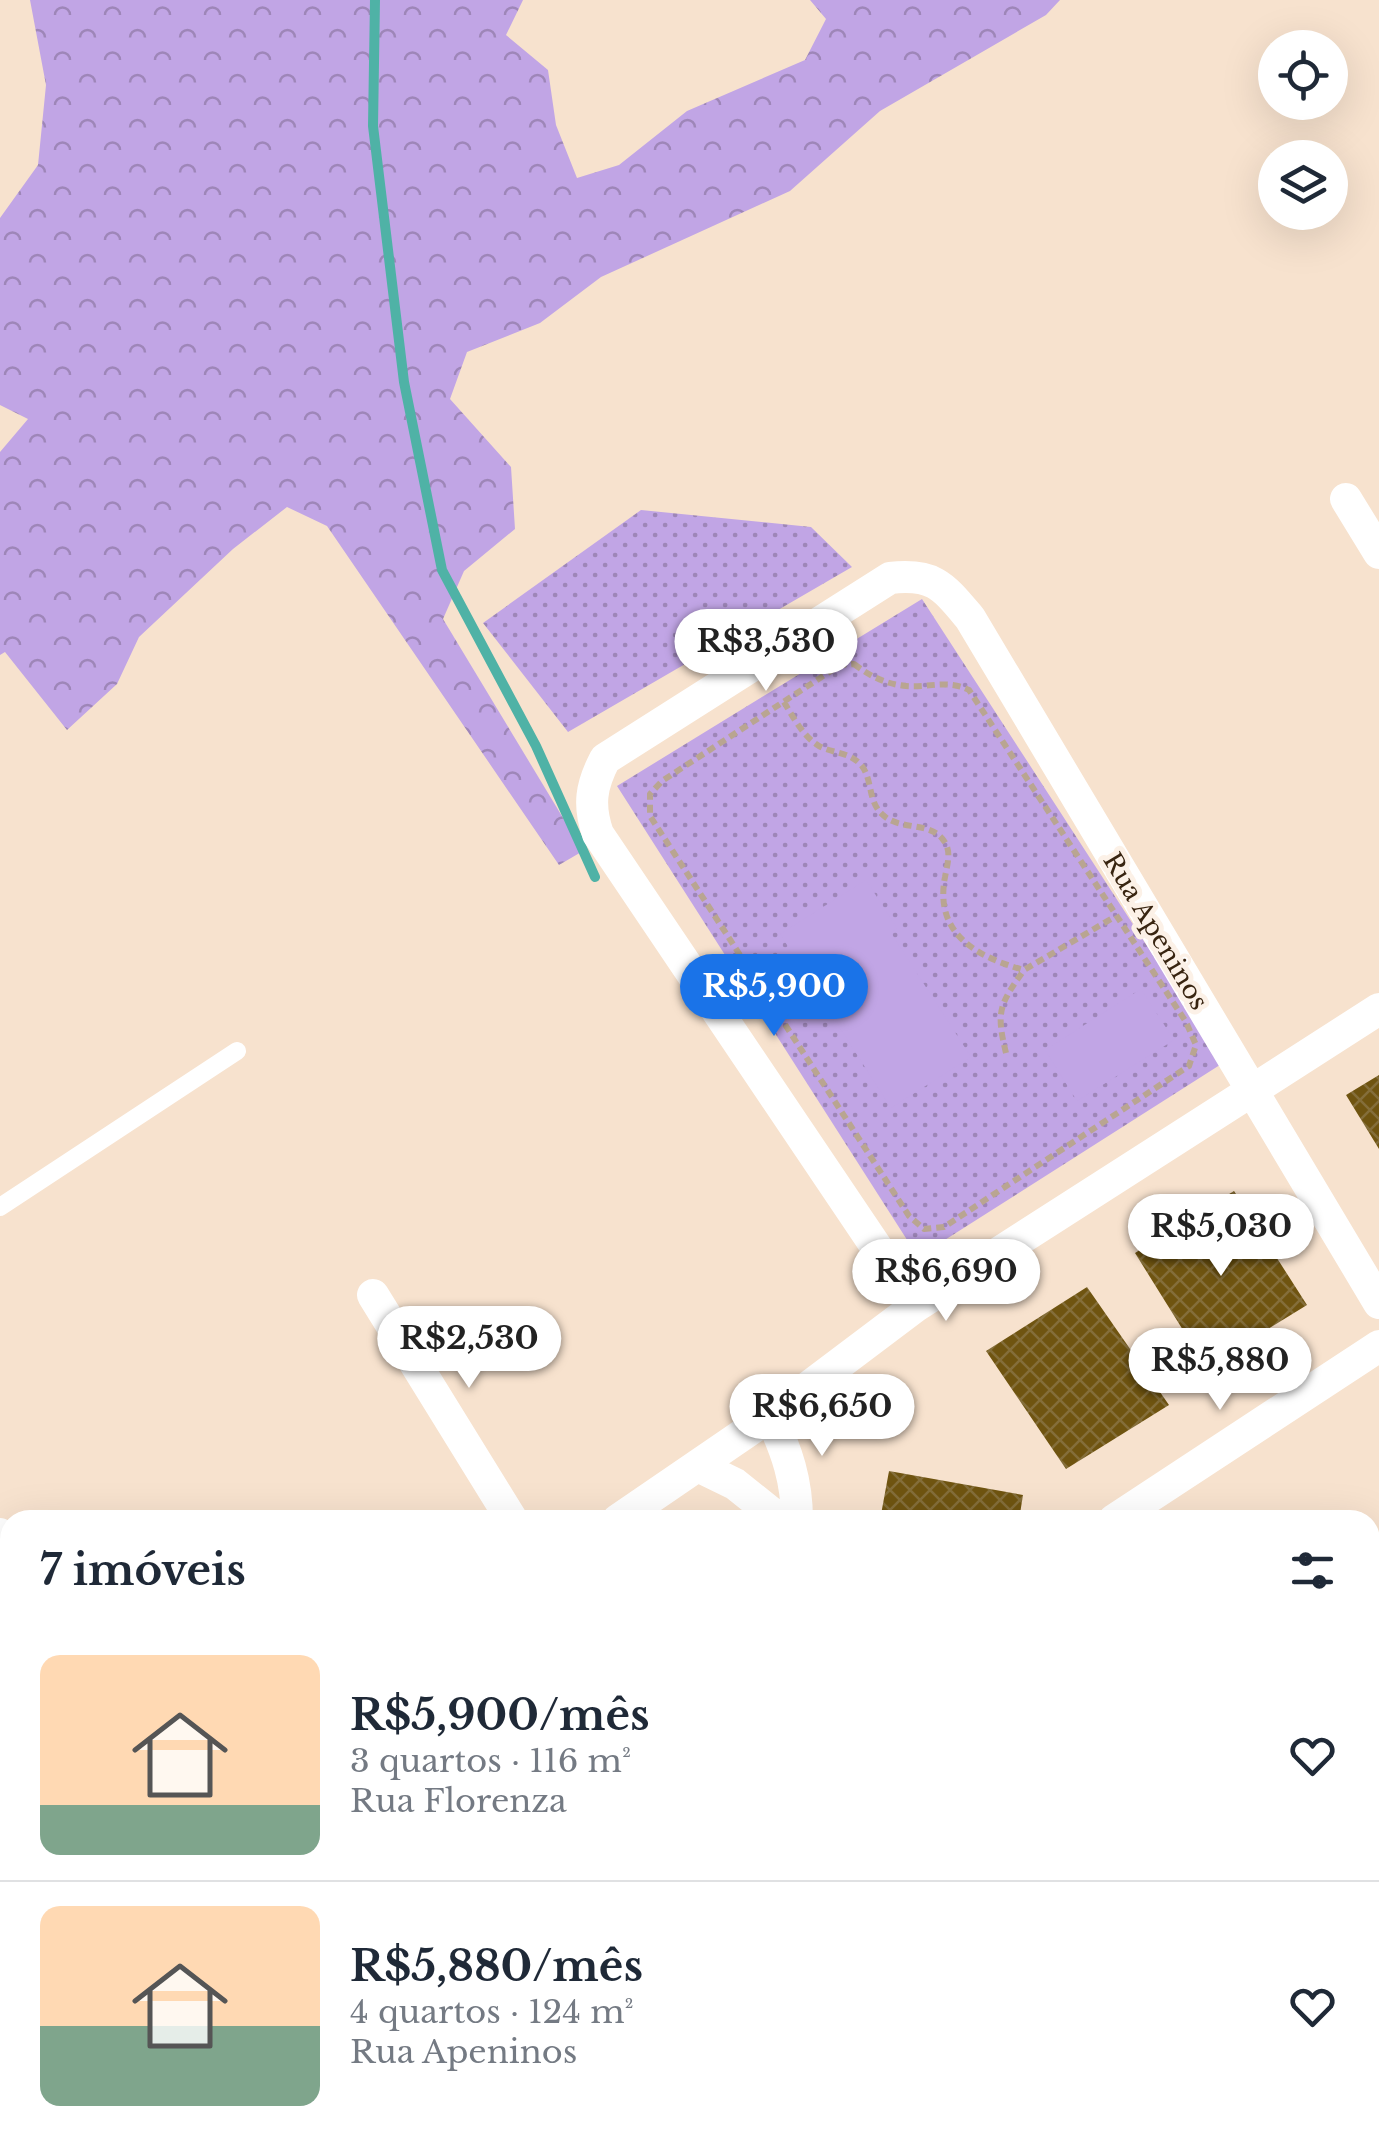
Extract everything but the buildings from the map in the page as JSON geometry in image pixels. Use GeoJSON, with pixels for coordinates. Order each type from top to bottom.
{"type":"FeatureCollection","features":[{"type":"Feature","properties":{"kind":"street"},"geometry":{"type":"LineString","coordinates":[[1346,499],[1379,552]]}},
{"type":"Feature","properties":{"kind":"street","name":"Rua Apeninos"},"geometry":{"type":"LineString","coordinates":[[916,1306],[598,834],[590,812],[593,781],[606,758],[890,578],[917,575],[948,591],[970,618],[1379,1304]]}},
{"type":"Feature","properties":{"kind":"street"},"geometry":{"type":"LineString","coordinates":[[633,1510],[770,1416],[916,1306],[1379,1010]]}},
{"type":"Feature","properties":{"kind":"street"},"geometry":{"type":"LineString","coordinates":[[372,1295],[506,1510]]}},
{"type":"Feature","properties":{"kind":"street"},"geometry":{"type":"LineString","coordinates":[[1129,1510],[1379,1346]]}},
{"type":"Feature","properties":{"kind":"street"},"geometry":{"type":"LineString","coordinates":[[770,1416],[789,1455],[797,1510]]}},
{"type":"Feature","properties":{"kind":"street"},"geometry":{"type":"LineString","coordinates":[[698,1466],[735,1484],[768,1510]]}},
{"type":"Feature","properties":{"kind":"lane"},"geometry":{"type":"LineString","coordinates":[[0,1207],[237,1050]]}},
{"type":"Feature","properties":{"kind":"path"},"geometry":{"type":"LineString","coordinates":[[854,664],[876,679],[908,686],[956,683],[969,690],[1186,1022],[1196,1045],[1189,1066],[944,1227],[924,1229],[909,1216],[650,816],[650,794],[662,781],[784,702],[840,665],[854,664]]}},
{"type":"Feature","properties":{"kind":"path"},"geometry":{"type":"LineString","coordinates":[[784,702],[801,730],[818,746],[860,762],[868,776],[868,793],[880,813],[896,825],[935,832],[946,842],[949,859],[944,908],[955,932],[974,952],[1024,970]]}},
{"type":"Feature","properties":{"kind":"path"},"geometry":{"type":"LineString","coordinates":[[1006,1053],[998,1021],[1006,996],[1024,970],[1117,916]]}},
{"type":"Feature","properties":{"kind":"green space"},"geometry":{"type":"Polygon","coordinates":[[[30,0],[523,0],[506,35],[548,70],[556,125],[577,178],[619,165],[687,111],[805,60],[826,19],[810,0],[1060,0],[1046,15],[880,111],[790,191],[601,277],[540,323],[467,352],[450,399],[511,467],[515,529],[464,571],[443,619],[583,851],[559,865],[327,526],[287,507],[233,549],[139,637],[117,684],[67,730],[5,652],[0,655],[0,452],[28,419],[0,405],[0,218],[38,165],[46,85],[30,0]]]}},
{"type":"Feature","properties":{"kind":"green space"},"geometry":{"type":"Polygon","coordinates":[[[641,510],[811,527],[852,567],[568,732],[483,623],[641,510]]]}},
{"type":"Feature","properties":{"kind":"green space"},"geometry":{"type":"Polygon","coordinates":[[[922,599],[1223,1063],[918,1257],[617,786],[922,599]]]}},
{"type":"Feature","properties":{"kind":"green space"},"geometry":{"type":"Polygon","coordinates":[[[866,880],[897,928],[891,933],[971,1057],[891,1108],[780,934],[866,880]]]}},
{"type":"Feature","properties":{"kind":"green space"},"geometry":{"type":"Polygon","coordinates":[[[1141,989],[1174,1040],[1077,1101],[1045,1050],[1141,989]]]}},
{"type":"Feature","properties":{"kind":"waterway"},"geometry":{"type":"LineString","coordinates":[[375,0],[373,126],[404,382],[442,570],[536,746],[595,877]]}}]}
